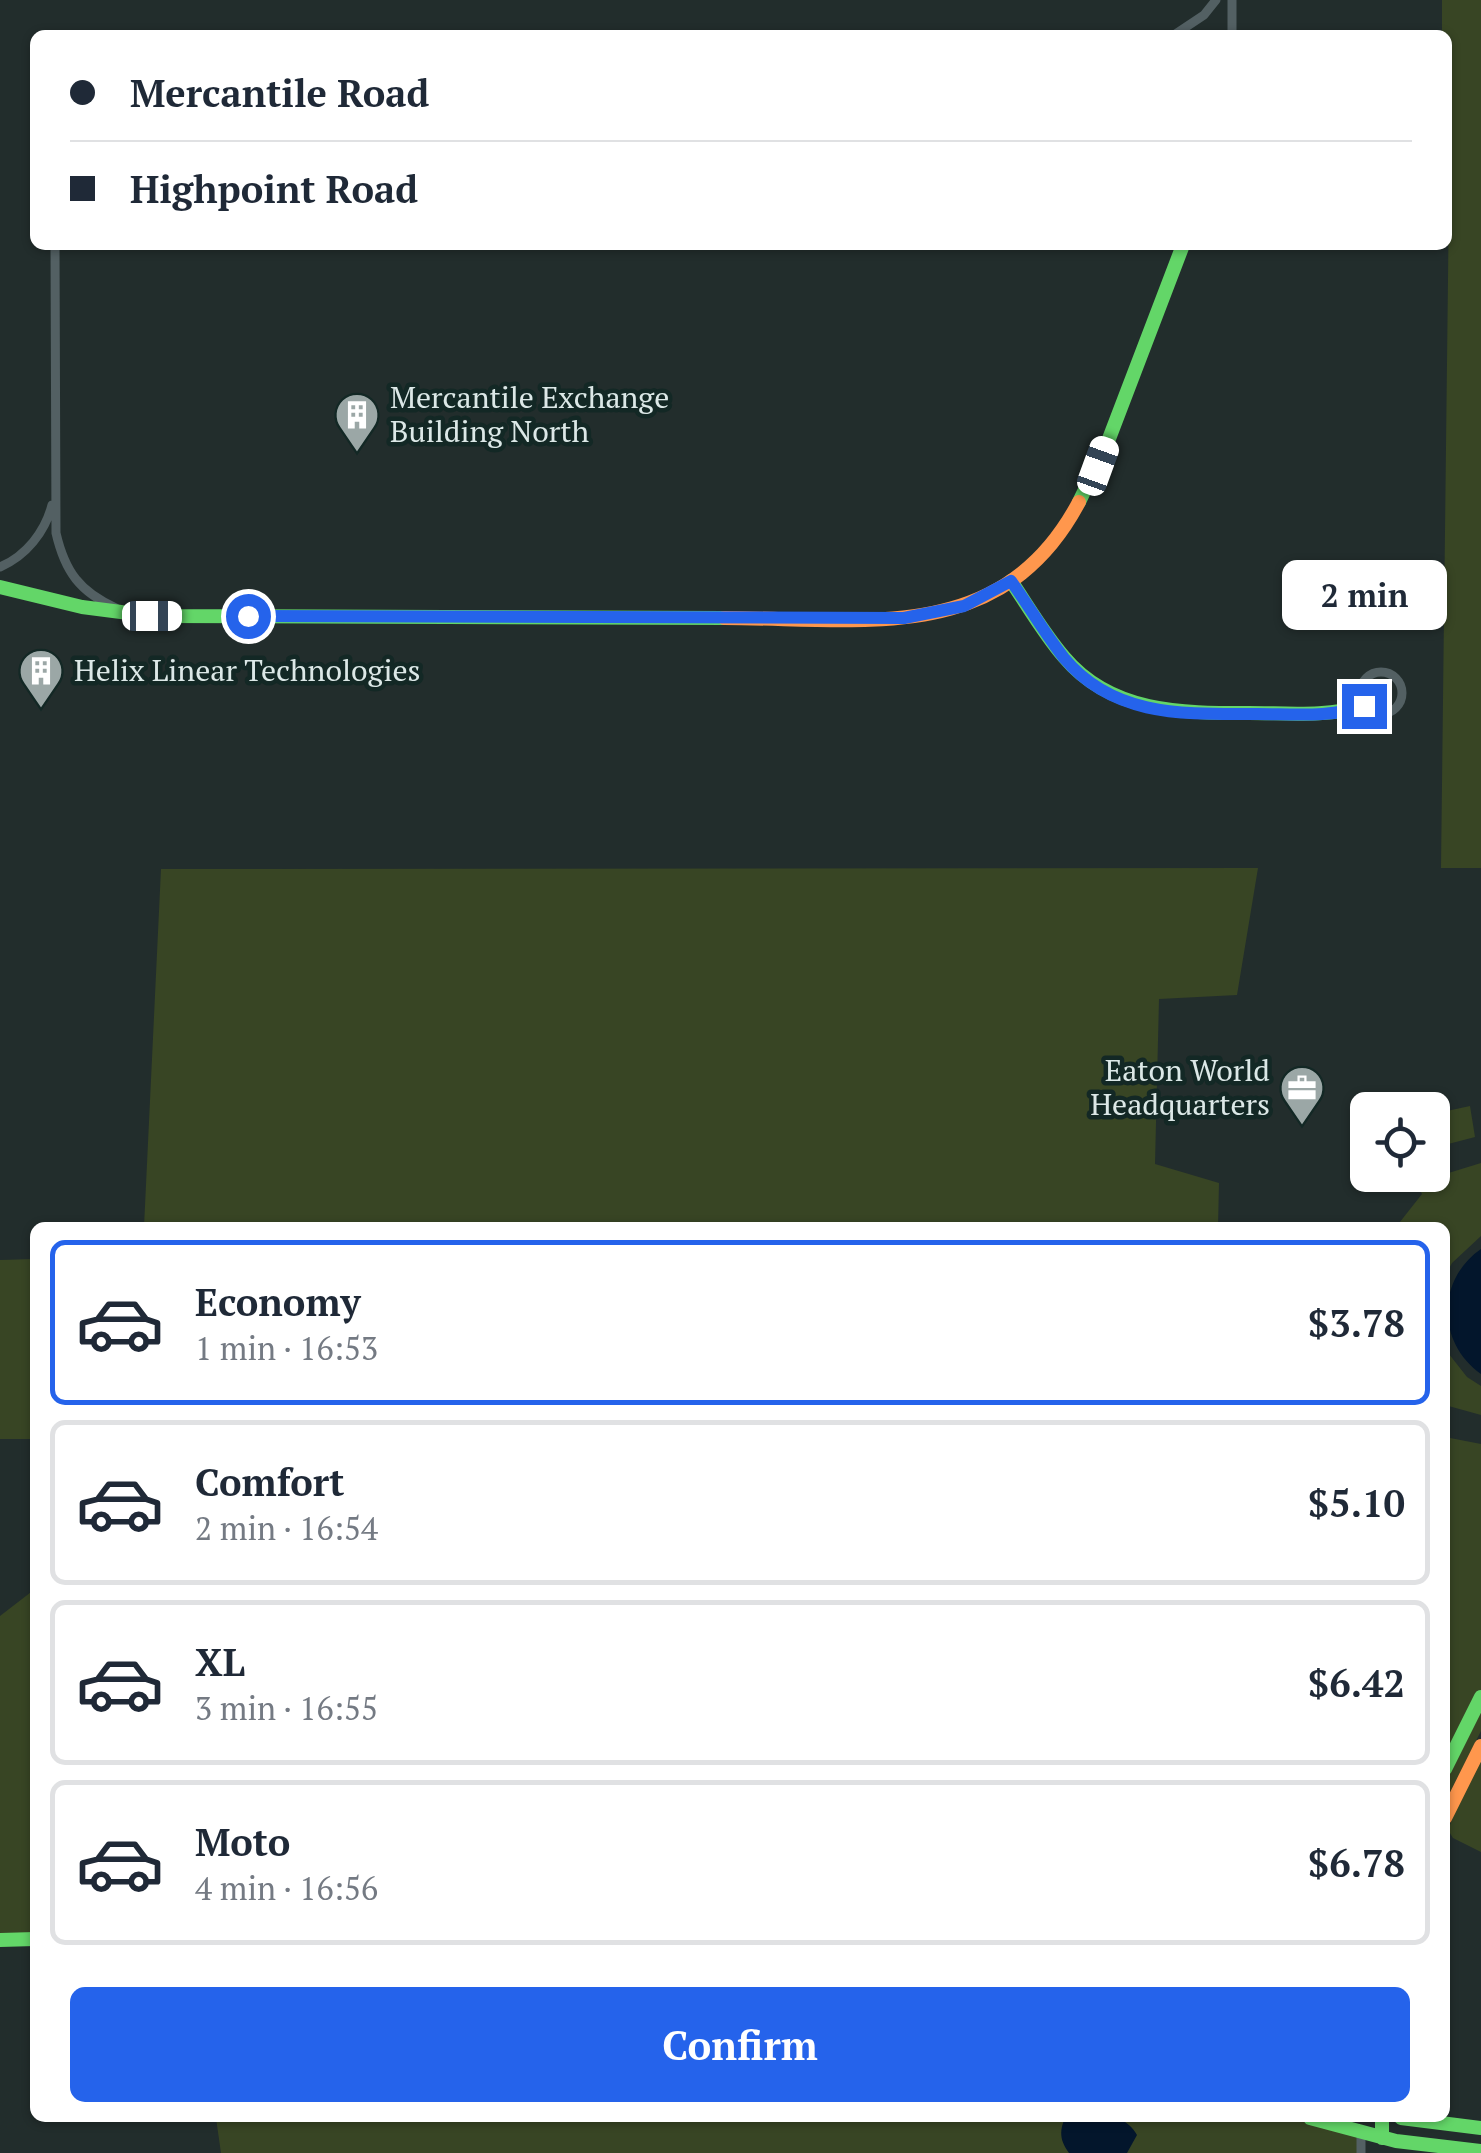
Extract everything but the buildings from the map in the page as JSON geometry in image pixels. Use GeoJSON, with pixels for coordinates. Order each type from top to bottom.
{"type":"FeatureCollection","features":[{"type":"Feature","properties":{"kind":"street"},"geometry":{"type":"LineString","coordinates":[[1182,30],[1204,15],[1216,0]]}},
{"type":"Feature","properties":{"kind":"street"},"geometry":{"type":"LineString","coordinates":[[1232,0],[1232,30]]}},
{"type":"Feature","properties":{"kind":"street"},"geometry":{"type":"LineString","coordinates":[[55,250],[56,533],[70,571],[94,598],[132,614]]}},
{"type":"Feature","properties":{"kind":"street"},"geometry":{"type":"LineString","coordinates":[[0,586],[82,608],[132,614],[904,618],[964,606],[1011,581],[1049,552],[1083,502],[1181,250]]}},
{"type":"Feature","properties":{"kind":"street"},"geometry":{"type":"LineString","coordinates":[[0,567],[22,554],[45,526],[54,492]]}},
{"type":"Feature","properties":{"kind":"street"},"geometry":{"type":"LineString","coordinates":[[1011,581],[1066,660],[1096,687],[1134,706],[1160,712],[1235,714],[1344,714],[1364,706],[1379,714],[1394,710],[1402,694],[1395,678],[1388,673],[1370,675],[1360,689],[1364,706]]}},
{"type":"Feature","properties":{"kind":"street"},"geometry":{"type":"LineString","coordinates":[[1450,1759],[1481,1697]]}},
{"type":"Feature","properties":{"kind":"street"},"geometry":{"type":"LineString","coordinates":[[1450,1808],[1481,1746]]}},
{"type":"Feature","properties":{"kind":"street"},"geometry":{"type":"LineString","coordinates":[[0,1940],[30,1939]]}},
{"type":"Feature","properties":{"kind":"street"},"geometry":{"type":"LineString","coordinates":[[1433,2122],[1481,2128]]}},
{"type":"Feature","properties":{"kind":"street"},"geometry":{"type":"LineString","coordinates":[[1361,2125],[1382,2145],[1481,2151]]}},
{"type":"Feature","properties":{"kind":"street"},"geometry":{"type":"LineString","coordinates":[[1361,2125],[1361,2153]]}},
{"type":"Feature","properties":{"kind":"green space"},"geometry":{"type":"Polygon","coordinates":[[[1442,0],[1481,0],[1481,868],[1441,868],[1448,250],[1452,250],[1452,30],[1442,30],[1442,0]]]}},
{"type":"Feature","properties":{"kind":"green space"},"geometry":{"type":"Polygon","coordinates":[[[1258,868],[1237,995],[1159,999],[1155,1164],[1219,1183],[1218,1222],[144,1222],[161,869],[1258,868]]]}},
{"type":"Feature","properties":{"kind":"green space"},"geometry":{"type":"Polygon","coordinates":[[[1470,1106],[1475,1137],[1450,1144],[1450,1110],[1470,1106]]]}},
{"type":"Feature","properties":{"kind":"green space"},"geometry":{"type":"Polygon","coordinates":[[[1481,1163],[1481,1236],[1450,1267],[1450,1222],[1400,1222],[1422,1194],[1450,1192],[1450,1173],[1481,1163]]]}},
{"type":"Feature","properties":{"kind":"green space"},"geometry":{"type":"Polygon","coordinates":[[[30,1259],[30,1439],[0,1439],[0,1260],[30,1259]]]}},
{"type":"Feature","properties":{"kind":"green space"},"geometry":{"type":"Polygon","coordinates":[[[1450,1355],[1467,1377],[1481,1386],[1481,1415],[1450,1406],[1450,1355]]]}},
{"type":"Feature","properties":{"kind":"green space"},"geometry":{"type":"Polygon","coordinates":[[[1450,1438],[1481,1444],[1481,1697],[1450,1759],[1450,1438]]]}},
{"type":"Feature","properties":{"kind":"green space"},"geometry":{"type":"Polygon","coordinates":[[[30,1593],[30,1939],[0,1940],[0,1616],[30,1593]]]}},
{"type":"Feature","properties":{"kind":"green space"},"geometry":{"type":"Polygon","coordinates":[[[1481,1711],[1481,1731],[1450,1792],[1450,1772],[1481,1711]]]}},
{"type":"Feature","properties":{"kind":"green space"},"geometry":{"type":"Polygon","coordinates":[[[1481,1746],[1481,1852],[1453,1838],[1450,1825],[1481,1746]]]}},
{"type":"Feature","properties":{"kind":"green space"},"geometry":{"type":"Polygon","coordinates":[[[217,2122],[1324,2122],[1361,2133],[1361,2153],[221,2153],[217,2122]]]}},
{"type":"Feature","properties":{"kind":"water"},"geometry":{"type":"Polygon","coordinates":[[[1481,1249],[1481,1374],[1456,1346],[1450,1329],[1450,1294],[1466,1262],[1481,1249]]]}},
{"type":"Feature","properties":{"kind":"water"},"geometry":{"type":"Polygon","coordinates":[[[1064,2122],[1125,2122],[1137,2135],[1127,2153],[1069,2153],[1061,2136],[1064,2122]]]}},
{"type":"Feature","properties":{"kind":"traffic: fast"},"geometry":{"type":"LineString","coordinates":[[1079,502],[1107,444],[1181,250]]}},
{"type":"Feature","properties":{"kind":"traffic: fast"},"geometry":{"type":"LineString","coordinates":[[1011,581],[1064,657],[1103,689],[1125,699],[1173,710],[1223,713],[1321,713],[1364,706]]}},
{"type":"Feature","properties":{"kind":"traffic: fast"},"geometry":{"type":"LineString","coordinates":[[0,587],[82,607],[152,616],[724,618]]}},
{"type":"Feature","properties":{"kind":"traffic: fast"},"geometry":{"type":"LineString","coordinates":[[1450,1759],[1481,1697]]}},
{"type":"Feature","properties":{"kind":"traffic: fast"},"geometry":{"type":"LineString","coordinates":[[0,1940],[30,1939]]}},
{"type":"Feature","properties":{"kind":"traffic: fast"},"geometry":{"type":"LineString","coordinates":[[1325,2122],[1396,2141],[1481,2151]]}},
{"type":"Feature","properties":{"kind":"traffic: fast"},"geometry":{"type":"LineString","coordinates":[[1382,2122],[1382,2138]]}},
{"type":"Feature","properties":{"kind":"traffic: fast"},"geometry":{"type":"LineString","coordinates":[[1433,2122],[1481,2128]]}},
{"type":"Feature","properties":{"kind":"traffic: slow"},"geometry":{"type":"LineString","coordinates":[[724,618],[877,620],[925,614],[969,602],[1011,581],[1047,549],[1079,502]]}},
{"type":"Feature","properties":{"kind":"traffic: slow"},"geometry":{"type":"LineString","coordinates":[[1450,1808],[1481,1746]]}},
{"type":"Feature","properties":{"kind":"place","name":"Mercantile Exchange Building North"},"geometry":{"type":"Point","coordinates":[357,453]}},
{"type":"Feature","properties":{"kind":"place","name":"Helix Linear Technologies"},"geometry":{"type":"Point","coordinates":[41,709]}},
{"type":"Feature","properties":{"kind":"place","name":"Eaton World Headquarters"},"geometry":{"type":"Point","coordinates":[1302,1126]}},
{"type":"Feature","properties":{"kind":"route"},"geometry":{"type":"LineString","coordinates":[[248,616],[904,618],[964,606],[1011,581],[1066,660],[1096,687],[1134,706],[1160,712],[1235,714],[1344,714],[1364,706]]}}]}
